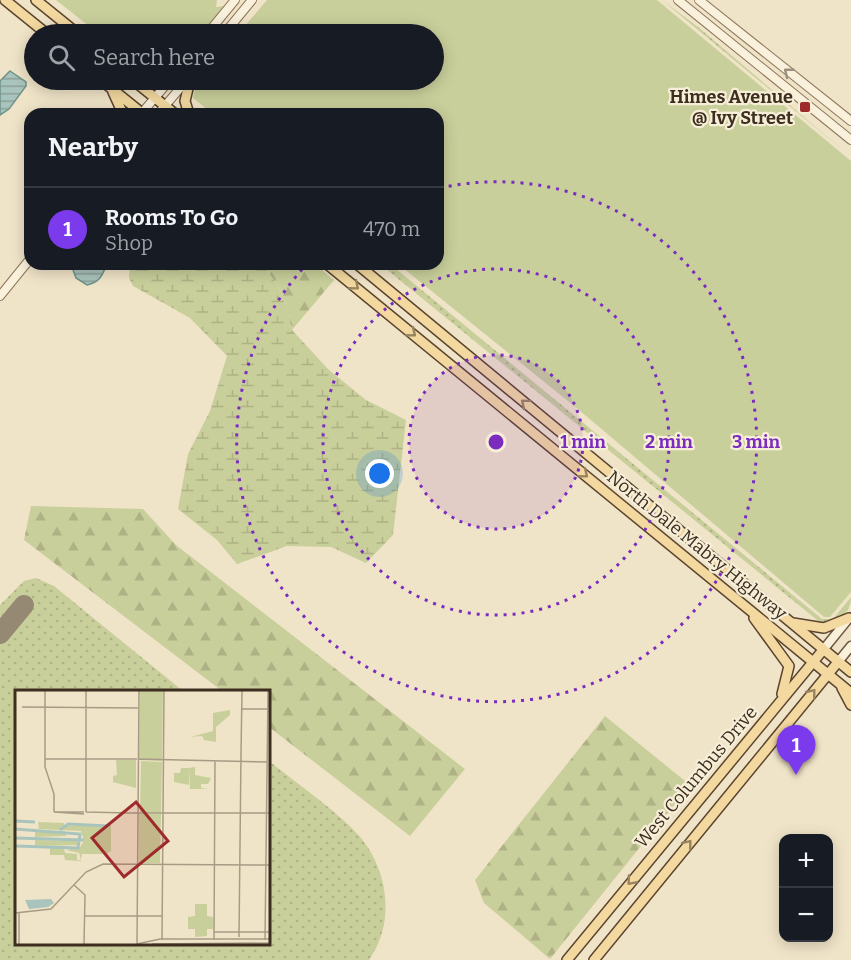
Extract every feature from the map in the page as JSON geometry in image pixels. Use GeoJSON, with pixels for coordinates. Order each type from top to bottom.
{"type":"FeatureCollection","features":[{"type":"Feature","properties":{"kind":"main road"},"geometry":{"type":"LineString","coordinates":[[5,0],[35,24]]}},
{"type":"Feature","properties":{"kind":"main road"},"geometry":{"type":"LineString","coordinates":[[36,0],[66,24]]}},
{"type":"Feature","properties":{"kind":"main road"},"geometry":{"type":"LineString","coordinates":[[112,90],[120,108]]}},
{"type":"Feature","properties":{"kind":"main road"},"geometry":{"type":"LineString","coordinates":[[114,90],[135,108]]}},
{"type":"Feature","properties":{"kind":"main road"},"geometry":{"type":"LineString","coordinates":[[145,90],[168,108]]}},
{"type":"Feature","properties":{"kind":"main road"},"geometry":{"type":"LineString","coordinates":[[187,90],[185,101],[187,108]]}},
{"type":"Feature","properties":{"kind":"main road","name":"North Dale Mabry Highway"},"geometry":{"type":"LineString","coordinates":[[334,270],[851,693]]}},
{"type":"Feature","properties":{"kind":"main road","name":"North Dale Mabry Highway"},"geometry":{"type":"LineString","coordinates":[[364,270],[851,672]]}},
{"type":"Feature","properties":{"kind":"main road"},"geometry":{"type":"LineString","coordinates":[[441,357],[453,343]]}},
{"type":"Feature","properties":{"kind":"main road"},"geometry":{"type":"LineString","coordinates":[[744,606],[789,666],[786,684],[776,706]]}},
{"type":"Feature","properties":{"kind":"main road"},"geometry":{"type":"LineString","coordinates":[[790,623],[824,628],[850,617]]}},
{"type":"Feature","properties":{"kind":"main road","name":"West Columbus Drive"},"geometry":{"type":"LineString","coordinates":[[567,960],[850,617]]}},
{"type":"Feature","properties":{"kind":"main road","name":"West Columbus Drive"},"geometry":{"type":"LineString","coordinates":[[594,960],[851,646]]}},
{"type":"Feature","properties":{"kind":"main road"},"geometry":{"type":"LineString","coordinates":[[839,684],[851,705]]}},
{"type":"Feature","properties":{"kind":"street"},"geometry":{"type":"LineString","coordinates":[[215,24],[237,0],[249,3],[233,24]]}},
{"type":"Feature","properties":{"kind":"street"},"geometry":{"type":"LineString","coordinates":[[678,0],[851,140]]}},
{"type":"Feature","properties":{"kind":"street"},"geometry":{"type":"LineString","coordinates":[[699,0],[851,121]]}},
{"type":"Feature","properties":{"kind":"street"},"geometry":{"type":"LineString","coordinates":[[220,18],[228,24]]}},
{"type":"Feature","properties":{"kind":"street"},"geometry":{"type":"LineString","coordinates":[[713,28],[721,18]]}},
{"type":"Feature","properties":{"kind":"street"},"geometry":{"type":"LineString","coordinates":[[147,108],[162,90]]}},
{"type":"Feature","properties":{"kind":"street"},"geometry":{"type":"LineString","coordinates":[[165,106],[179,90]]}},
{"type":"Feature","properties":{"kind":"street"},"geometry":{"type":"LineString","coordinates":[[0,296],[24,266]]}},
{"type":"Feature","properties":{"kind":"green space"},"geometry":{"type":"Polygon","coordinates":[[[56,0],[217,0],[216,7],[224,6],[209,24],[86,24],[56,0]]]}},
{"type":"Feature","properties":{"kind":"green space"},"geometry":{"type":"Polygon","coordinates":[[[267,0],[657,0],[851,161],[851,592],[830,617],[824,617],[579,410],[405,270],[444,270],[444,108],[206,108],[193,98],[195,90],[444,90],[444,24],[247,24],[267,0]]]}},
{"type":"Feature","properties":{"kind":"green space"},"geometry":{"type":"Polygon","coordinates":[[[662,0],[698,27],[851,157],[662,0]]]}},
{"type":"Feature","properties":{"kind":"green space"},"geometry":{"type":"Polygon","coordinates":[[[130,270],[267,270],[282,293],[292,330],[329,370],[366,400],[406,420],[393,535],[366,563],[331,547],[287,546],[237,564],[217,540],[178,509],[188,454],[210,411],[227,356],[190,318],[133,286],[129,278],[130,270]]]}},
{"type":"Feature","properties":{"kind":"green space"},"geometry":{"type":"Polygon","coordinates":[[[267,270],[322,270],[334,280],[292,330],[282,293],[267,270]]]}},
{"type":"Feature","properties":{"kind":"green space"},"geometry":{"type":"Polygon","coordinates":[[[387,270],[397,270],[822,619],[833,619],[851,597],[849,608],[842,616],[822,624],[387,270]]]}},
{"type":"Feature","properties":{"kind":"green space"},"geometry":{"type":"Polygon","coordinates":[[[31,506],[143,509],[176,545],[465,769],[410,836],[270,728],[270,690],[221,690],[24,540],[31,506]]]}},
{"type":"Feature","properties":{"kind":"green space"},"geometry":{"type":"Polygon","coordinates":[[[36,578],[54,586],[182,690],[15,690],[15,945],[270,945],[270,762],[342,819],[361,838],[378,866],[383,882],[385,915],[383,931],[369,960],[0,960],[0,644],[30,609],[20,600],[0,623],[0,605],[24,581],[36,578]]]}},
{"type":"Feature","properties":{"kind":"green space"},"geometry":{"type":"Polygon","coordinates":[[[605,716],[690,785],[550,959],[484,903],[475,880],[605,716]]]}},
{"type":"Feature","properties":{"kind":"water"},"geometry":{"type":"Polygon","coordinates":[[[10,71],[24,81],[24,89],[9,109],[0,115],[0,81],[10,71]]]}},
{"type":"Feature","properties":{"kind":"water"},"geometry":{"type":"Polygon","coordinates":[[[73,270],[105,270],[100,278],[87,285],[76,278],[73,270]]]}},
{"type":"Feature","properties":{"kind":"taxiway"},"geometry":{"type":"LineString","coordinates":[[0,634],[24,605]]}},
{"type":"Feature","properties":{"kind":"place","name":"Himes Avenue @ Ivy Street"},"geometry":{"type":"Point","coordinates":[805,107]}},
{"type":"Feature","properties":{"kind":"place","name":"Rooms To Go"},"geometry":{"type":"Point","coordinates":[796,775]}}]}
